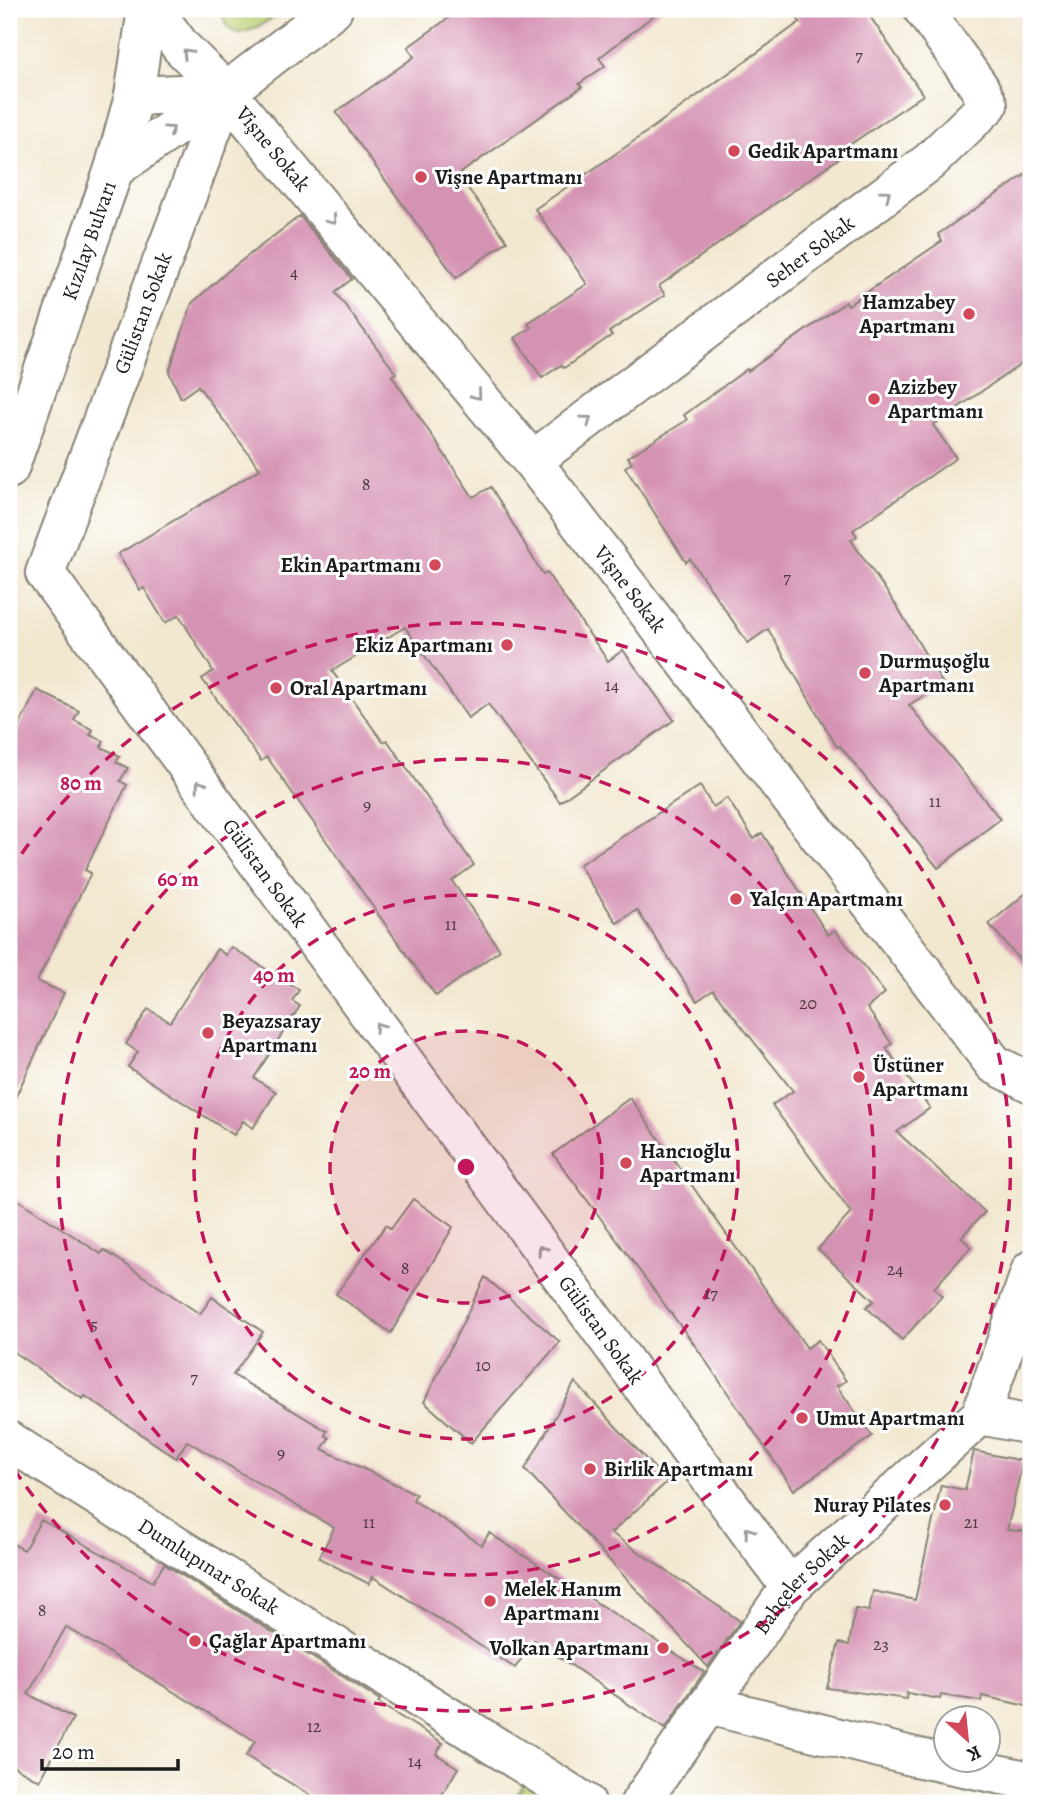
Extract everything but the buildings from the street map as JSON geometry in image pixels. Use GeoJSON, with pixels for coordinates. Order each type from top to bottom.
{"type":"FeatureCollection","features":[{"type":"Feature","properties":{"kind":"street","name":"Kızılay Bulvarı"},"geometry":{"type":"LineString","coordinates":[[9,469],[16,420],[114,169],[134,96],[147,9]]}},
{"type":"Feature","properties":{"kind":"street","name":"Vişne Sokak"},"geometry":{"type":"LineString","coordinates":[[153,9],[181,47],[226,92],[532,461],[994,1064],[1031,1083]]}},
{"type":"Feature","properties":{"kind":"street"},"geometry":{"type":"LineString","coordinates":[[114,169],[226,92],[333,9]]}},
{"type":"Feature","properties":{"kind":"street","name":"Seher Sokak"},"geometry":{"type":"LineString","coordinates":[[532,461],[929,162],[988,105],[979,87],[923,9]]}},
{"type":"Feature","properties":{"kind":"street"},"geometry":{"type":"LineString","coordinates":[[134,96],[226,92]]}},
{"type":"Feature","properties":{"kind":"street","name":"Gülistan Sokak"},"geometry":{"type":"LineString","coordinates":[[226,92],[45,573],[790,1587]]}},
{"type":"Feature","properties":{"kind":"street","name":"Bahçeler Sokak"},"geometry":{"type":"LineString","coordinates":[[640,1803],[790,1587],[981,1415],[1031,1270]]}},
{"type":"Feature","properties":{"kind":"street"},"geometry":{"type":"LineString","coordinates":[[981,1415],[1031,1425]]}},
{"type":"Feature","properties":{"kind":"street","name":"Dumlupınar Sokak"},"geometry":{"type":"LineString","coordinates":[[9,1441],[586,1803]]}},
{"type":"Feature","properties":{"kind":"street"},"geometry":{"type":"LineString","coordinates":[[708,1705],[915,1757],[1031,1781]]}},
{"type":"Feature","properties":{"kind":"green space"},"geometry":{"type":"Polygon","coordinates":[[[222,9],[286,9],[257,27],[239,33],[231,30],[225,23],[222,9]]]}},
{"type":"Feature","properties":{"kind":"green space"},"geometry":{"type":"Polygon","coordinates":[[[527,1779],[568,1803],[512,1803],[527,1779]]]}},
{"type":"Feature","properties":{"kind":"place","name":"Gedik Apartmanı"},"geometry":{"type":"Point","coordinates":[734,151]}},
{"type":"Feature","properties":{"kind":"place","name":"Vişne Apartmanı"},"geometry":{"type":"Point","coordinates":[421,177]}},
{"type":"Feature","properties":{"kind":"place","name":"Hamzabey Apartmanı"},"geometry":{"type":"Point","coordinates":[969,314]}},
{"type":"Feature","properties":{"kind":"place","name":"Azizbey Apartmanı"},"geometry":{"type":"Point","coordinates":[874,399]}},
{"type":"Feature","properties":{"kind":"place","name":"Ekin Apartmanı"},"geometry":{"type":"Point","coordinates":[435,565]}},
{"type":"Feature","properties":{"kind":"place","name":"Ekiz Apartmanı"},"geometry":{"type":"Point","coordinates":[507,645]}},
{"type":"Feature","properties":{"kind":"place","name":"Durmuşoğlu Apartmanı"},"geometry":{"type":"Point","coordinates":[865,673]}},
{"type":"Feature","properties":{"kind":"place","name":"Oral Apartmanı"},"geometry":{"type":"Point","coordinates":[276,688]}},
{"type":"Feature","properties":{"kind":"place","name":"Yalçın Apartmanı"},"geometry":{"type":"Point","coordinates":[736,899]}},
{"type":"Feature","properties":{"kind":"place","name":"Beyazsaray Apartmanı"},"geometry":{"type":"Point","coordinates":[208,1033]}},
{"type":"Feature","properties":{"kind":"place","name":"Üstüner Apartmanı"},"geometry":{"type":"Point","coordinates":[859,1077]}},
{"type":"Feature","properties":{"kind":"place","name":"Hancıoğlu Apartmanı"},"geometry":{"type":"Point","coordinates":[626,1163]}},
{"type":"Feature","properties":{"kind":"place","name":"Umut Apartmanı"},"geometry":{"type":"Point","coordinates":[802,1418]}},
{"type":"Feature","properties":{"kind":"place","name":"Birlik Apartmanı"},"geometry":{"type":"Point","coordinates":[590,1469]}},
{"type":"Feature","properties":{"kind":"place","name":"Nuray Pilates"},"geometry":{"type":"Point","coordinates":[945,1505]}},
{"type":"Feature","properties":{"kind":"place","name":"Melek Hanım Apartmanı"},"geometry":{"type":"Point","coordinates":[490,1601]}},
{"type":"Feature","properties":{"kind":"place","name":"Çağlar Apartmanı"},"geometry":{"type":"Point","coordinates":[195,1641]}},
{"type":"Feature","properties":{"kind":"place","name":"Volkan Apartmanı"},"geometry":{"type":"Point","coordinates":[663,1648]}}]}
